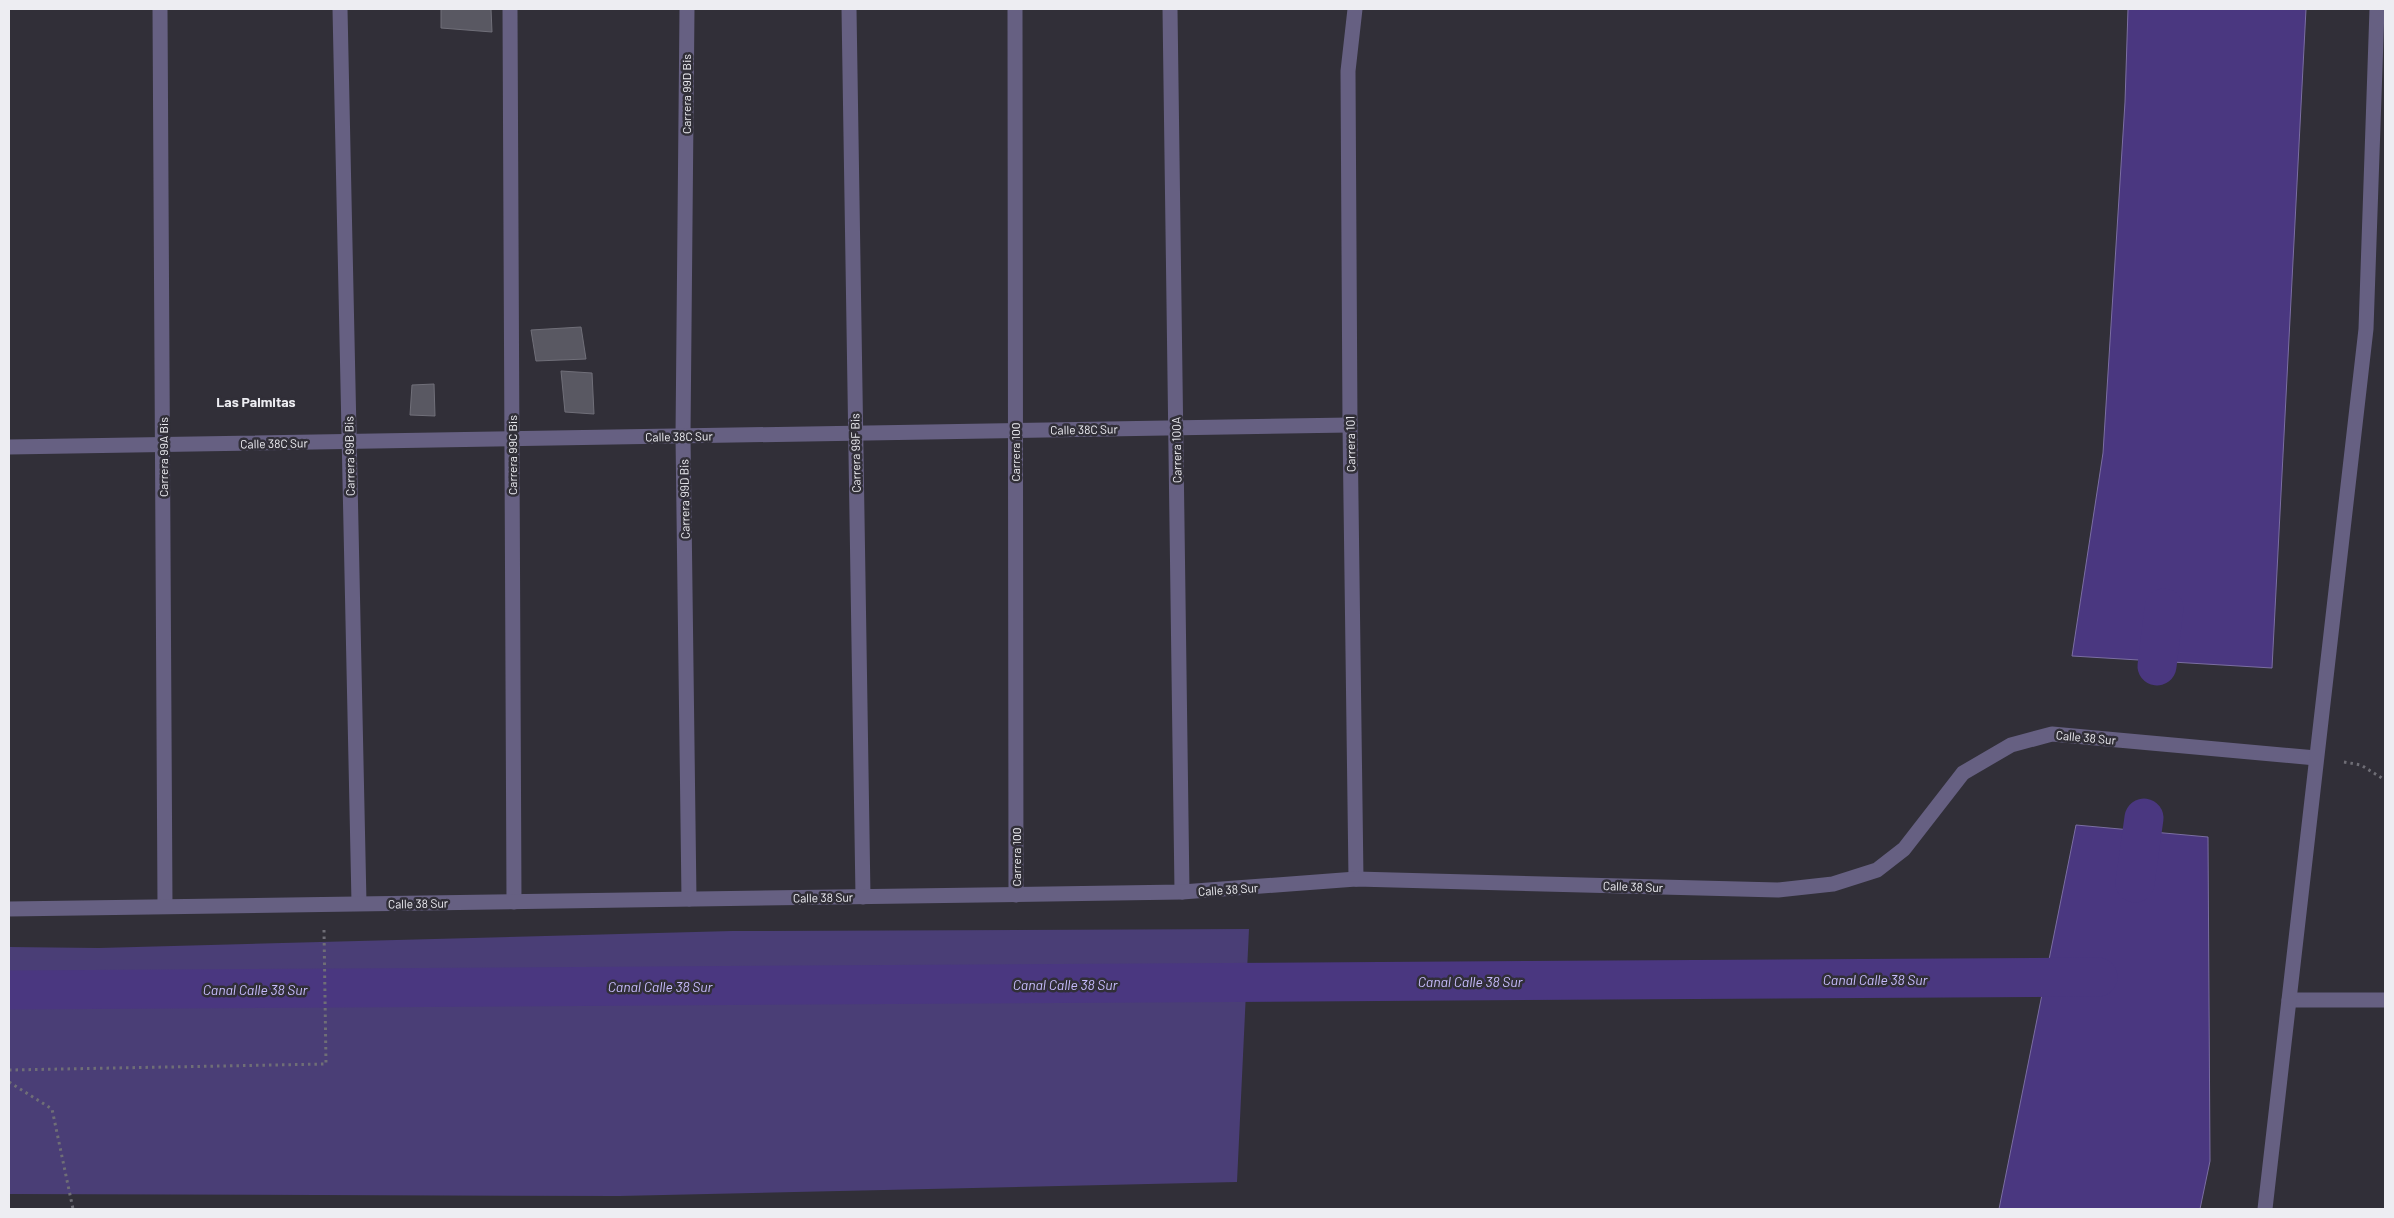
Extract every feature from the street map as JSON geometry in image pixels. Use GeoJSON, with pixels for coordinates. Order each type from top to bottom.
{"type":"FeatureCollection","features":[{"type":"Feature","properties":{"kind":"street","name":"Carrera 99A Bis"},"geometry":{"type":"LineString","coordinates":[[160,9],[165,906]]}},
{"type":"Feature","properties":{"kind":"street","name":"Carrera 99B Bis"},"geometry":{"type":"LineString","coordinates":[[340,9],[359,903]]}},
{"type":"Feature","properties":{"kind":"street","name":"Carrera 99C Bis"},"geometry":{"type":"LineString","coordinates":[[510,9],[514,902]]}},
{"type":"Feature","properties":{"kind":"street","name":"Carrera 99D Bis"},"geometry":{"type":"LineString","coordinates":[[686,9],[683,436],[689,899]]}},
{"type":"Feature","properties":{"kind":"street","name":"Carrera 99F Bis"},"geometry":{"type":"LineString","coordinates":[[848,9],[863,897]]}},
{"type":"Feature","properties":{"kind":"street","name":"Carrera 100"},"geometry":{"type":"LineString","coordinates":[[1015,9],[1016,895]]}},
{"type":"Feature","properties":{"kind":"street","name":"Carrera 100A"},"geometry":{"type":"LineString","coordinates":[[1170,9],[1182,892]]}},
{"type":"Feature","properties":{"kind":"street","name":"Carrera 101"},"geometry":{"type":"LineString","coordinates":[[1355,9],[1348,71],[1350,425],[1356,880]]}},
{"type":"Feature","properties":{"kind":"street"},"geometry":{"type":"LineString","coordinates":[[2265,1209],[2366,329],[2377,9]]}},
{"type":"Feature","properties":{"kind":"street","name":"Calle 38C Sur"},"geometry":{"type":"LineString","coordinates":[[9,447],[1350,425]]}},
{"type":"Feature","properties":{"kind":"street","name":"Calle 38 Sur"},"geometry":{"type":"LineString","coordinates":[[9,909],[1182,892],[1356,880],[1778,890],[1833,884],[1877,870],[1904,850],[1963,773],[2011,745],[2043,736],[2052,734],[2316,758]]}},
{"type":"Feature","properties":{"kind":"street"},"geometry":{"type":"LineString","coordinates":[[2289,1000],[2385,1000]]}},
{"type":"Feature","properties":{"kind":"path"},"geometry":{"type":"LineString","coordinates":[[2316,758],[2361,765],[2385,780]]}},
{"type":"Feature","properties":{"kind":"path"},"geometry":{"type":"LineString","coordinates":[[9,1070],[326,1064],[324,904]]}},
{"type":"Feature","properties":{"kind":"path"},"geometry":{"type":"LineString","coordinates":[[9,1082],[52,1109],[72,1209]]}},
{"type":"Feature","properties":{"kind":"shaded area"},"geometry":{"type":"Polygon","coordinates":[[[2128,9],[2306,9],[2272,668],[2072,656],[2103,453],[2125,102],[2128,9]]]}},
{"type":"Feature","properties":{"kind":"shaded area"},"geometry":{"type":"Polygon","coordinates":[[[2076,825],[2208,837],[2210,1161],[2200,1209],[1999,1209],[2076,825]]]}},
{"type":"Feature","properties":{"kind":"shaded area"},"geometry":{"type":"Polygon","coordinates":[[[1249,929],[1237,1182],[619,1196],[9,1194],[9,947],[99,948],[732,931],[1249,929]]]}},
{"type":"Feature","properties":{"kind":"building"},"geometry":{"type":"Polygon","coordinates":[[[441,9],[491,9],[492,32],[441,28],[441,9]]]}},
{"type":"Feature","properties":{"kind":"building"},"geometry":{"type":"Polygon","coordinates":[[[581,327],[586,359],[536,361],[531,330],[581,327]]]}},
{"type":"Feature","properties":{"kind":"building"},"geometry":{"type":"Polygon","coordinates":[[[561,371],[592,373],[594,414],[565,412],[561,371]]]}},
{"type":"Feature","properties":{"kind":"building"},"geometry":{"type":"Polygon","coordinates":[[[434,384],[435,416],[410,415],[412,385],[434,384]]]}},
{"type":"Feature","properties":{"kind":"waterway"},"geometry":{"type":"LineString","coordinates":[[2157,666],[2164,608]]}},
{"type":"Feature","properties":{"kind":"waterway"},"geometry":{"type":"LineString","coordinates":[[2135,883],[2144,818]]}},
{"type":"Feature","properties":{"kind":"waterway","name":"Canal Calle 38 Sur"},"geometry":{"type":"LineString","coordinates":[[9,990],[2098,977]]}},
{"type":"Feature","properties":{"kind":"district","name":"Las Palmitas"},"geometry":{"type":"Point","coordinates":[256,401]}}]}
